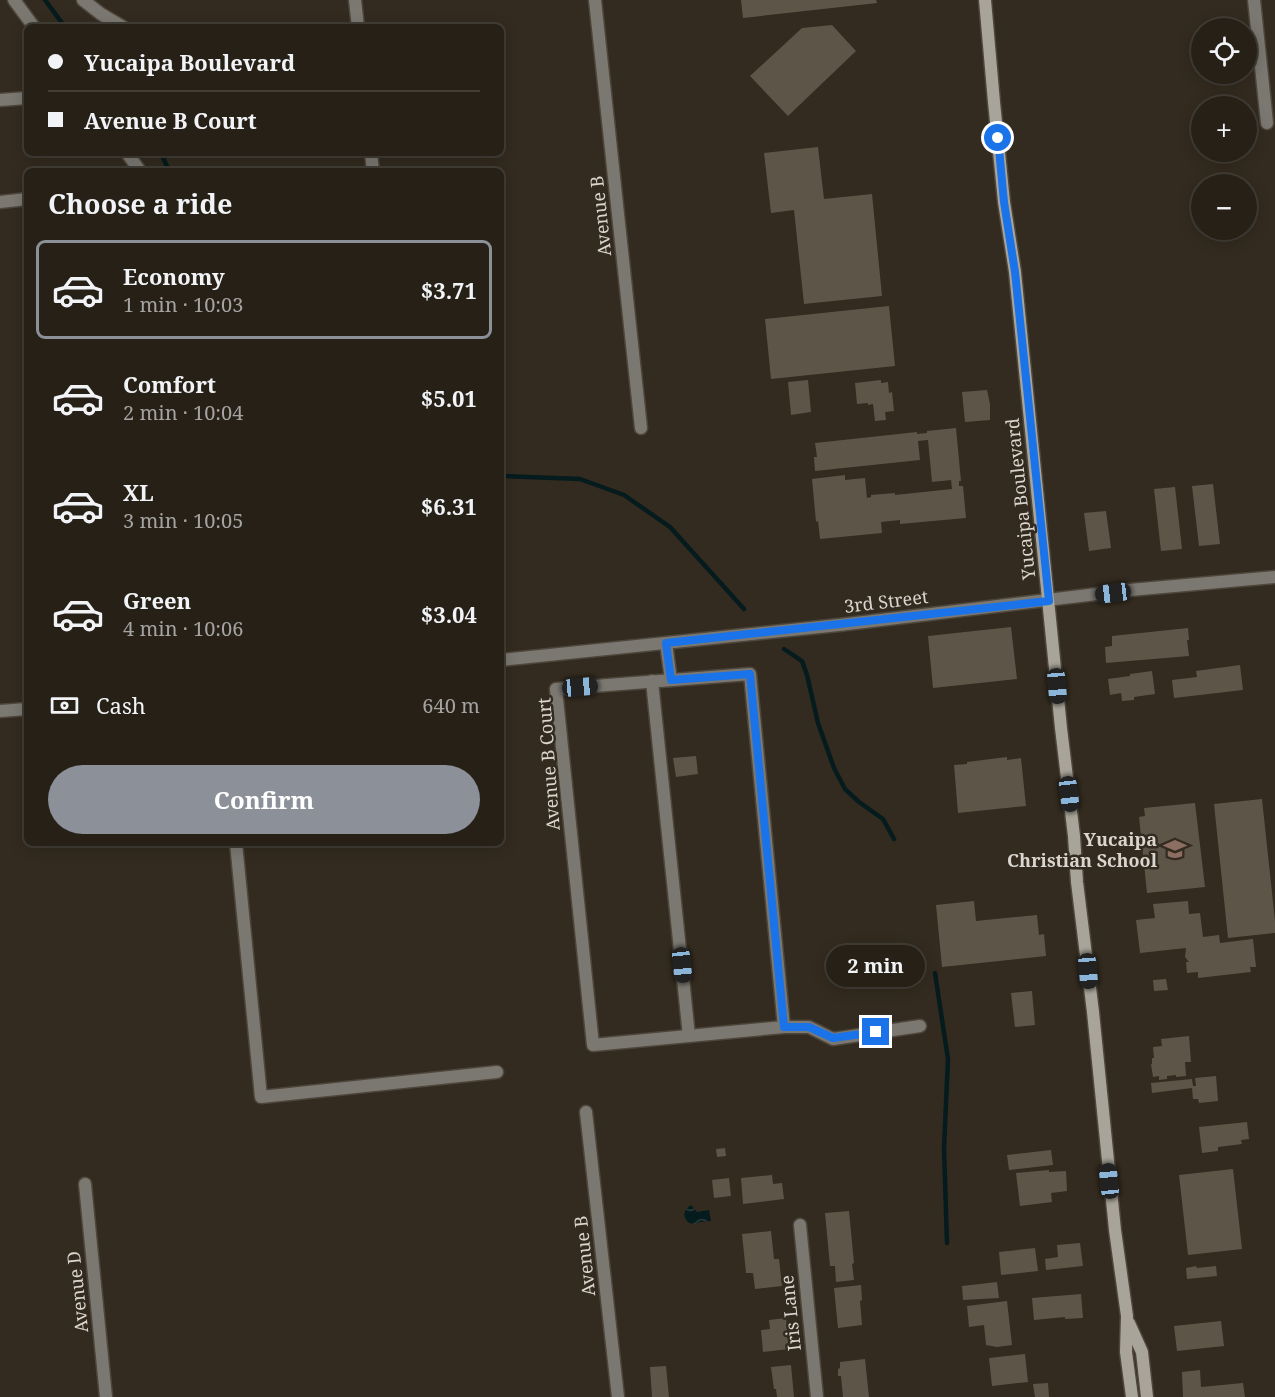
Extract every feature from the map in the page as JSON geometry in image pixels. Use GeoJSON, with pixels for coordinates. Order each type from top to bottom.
{"type":"FeatureCollection","features":[{"type":"Feature","properties":{"kind":"main road","name":"Yucaipa Boulevard"},"geometry":{"type":"LineString","coordinates":[[985,0],[1004,202],[1015,272],[1061,734],[1074,836],[1110,1190],[1127,1316],[1126,1352],[1132,1397]]}},
{"type":"Feature","properties":{"kind":"main road","name":"Yucaipa Boulevard"},"geometry":{"type":"LineString","coordinates":[[1127,1316],[1142,1352],[1147,1397]]}},
{"type":"Feature","properties":{"kind":"street"},"geometry":{"type":"LineString","coordinates":[[14,0],[32,24]]}},
{"type":"Feature","properties":{"kind":"street"},"geometry":{"type":"LineString","coordinates":[[83,0],[118,24]]}},
{"type":"Feature","properties":{"kind":"street"},"geometry":{"type":"LineString","coordinates":[[355,0],[358,24]]}},
{"type":"Feature","properties":{"kind":"street","name":"Avenue B"},"geometry":{"type":"LineString","coordinates":[[595,0],[641,428]]}},
{"type":"Feature","properties":{"kind":"street"},"geometry":{"type":"LineString","coordinates":[[1254,0],[1267,123]]}},
{"type":"Feature","properties":{"kind":"street"},"geometry":{"type":"LineString","coordinates":[[0,100],[24,98]]}},
{"type":"Feature","properties":{"kind":"street"},"geometry":{"type":"LineString","coordinates":[[0,202],[24,199]]}},
{"type":"Feature","properties":{"kind":"street","name":"3rd Street"},"geometry":{"type":"LineString","coordinates":[[504,660],[1049,601],[1130,590],[1275,577]]}},
{"type":"Feature","properties":{"kind":"street"},"geometry":{"type":"LineString","coordinates":[[666,643],[671,680]]}},
{"type":"Feature","properties":{"kind":"street","name":"Avenue B Court"},"geometry":{"type":"LineString","coordinates":[[784,1027],[750,674],[556,689],[593,1045],[784,1027],[809,1027],[833,1038],[920,1026]]}},
{"type":"Feature","properties":{"kind":"street"},"geometry":{"type":"LineString","coordinates":[[651,681],[689,1036]]}},
{"type":"Feature","properties":{"kind":"street"},"geometry":{"type":"LineString","coordinates":[[0,711],[24,708]]}},
{"type":"Feature","properties":{"kind":"street"},"geometry":{"type":"LineString","coordinates":[[236,846],[261,1097],[497,1072]]}},
{"type":"Feature","properties":{"kind":"street","name":"Avenue B"},"geometry":{"type":"LineString","coordinates":[[586,1112],[618,1397]]}},
{"type":"Feature","properties":{"kind":"street","name":"Avenue D"},"geometry":{"type":"LineString","coordinates":[[85,1184],[106,1397]]}},
{"type":"Feature","properties":{"kind":"street","name":"Iris Lane"},"geometry":{"type":"LineString","coordinates":[[800,1225],[817,1397]]}},
{"type":"Feature","properties":{"kind":"water"},"geometry":{"type":"Polygon","coordinates":[[[691,1205],[697,1212],[709,1210],[711,1221],[689,1223],[684,1214],[691,1205]]]}},
{"type":"Feature","properties":{"kind":"building"},"geometry":{"type":"Polygon","coordinates":[[[741,0],[876,0],[877,3],[743,18],[741,0]]]}},
{"type":"Feature","properties":{"kind":"building"},"geometry":{"type":"Polygon","coordinates":[[[832,25],[856,51],[788,116],[750,76],[802,28],[832,25]]]}},
{"type":"Feature","properties":{"kind":"building"},"geometry":{"type":"Polygon","coordinates":[[[818,147],[824,199],[872,194],[882,296],[804,304],[794,210],[771,213],[764,153],[818,147]]]}},
{"type":"Feature","properties":{"kind":"building"},"geometry":{"type":"Polygon","coordinates":[[[889,306],[895,366],[771,379],[765,319],[889,306]]]}},
{"type":"Feature","properties":{"kind":"building"},"geometry":{"type":"Polygon","coordinates":[[[808,380],[811,412],[791,415],[788,382],[808,380]]]}},
{"type":"Feature","properties":{"kind":"building"},"geometry":{"type":"Polygon","coordinates":[[[881,380],[881,383],[888,382],[889,393],[892,392],[894,411],[885,412],[886,420],[875,421],[873,404],[857,404],[855,383],[881,380]]]}},
{"type":"Feature","properties":{"kind":"building"},"geometry":{"type":"Polygon","coordinates":[[[987,390],[990,420],[965,422],[962,392],[987,390]]]}},
{"type":"Feature","properties":{"kind":"building"},"geometry":{"type":"Polygon","coordinates":[[[956,428],[961,481],[959,481],[959,486],[963,486],[966,518],[900,524],[900,520],[881,522],[882,533],[820,539],[812,479],[845,475],[845,480],[865,478],[867,498],[871,495],[952,489],[951,480],[932,482],[928,440],[918,441],[920,460],[815,471],[814,457],[817,457],[815,443],[917,432],[917,434],[927,433],[927,431],[956,428]]]}},
{"type":"Feature","properties":{"kind":"building"},"geometry":{"type":"Polygon","coordinates":[[[1213,484],[1220,544],[1199,546],[1192,486],[1213,484]]]}},
{"type":"Feature","properties":{"kind":"building"},"geometry":{"type":"Polygon","coordinates":[[[1175,487],[1182,549],[1161,551],[1154,489],[1175,487]]]}},
{"type":"Feature","properties":{"kind":"building"},"geometry":{"type":"Polygon","coordinates":[[[1106,511],[1111,548],[1089,551],[1084,513],[1106,511]]]}},
{"type":"Feature","properties":{"kind":"building"},"geometry":{"type":"Polygon","coordinates":[[[1011,627],[1017,679],[933,688],[928,636],[1011,627]]]}},
{"type":"Feature","properties":{"kind":"building"},"geometry":{"type":"Polygon","coordinates":[[[1188,628],[1189,656],[1106,663],[1105,647],[1112,646],[1112,636],[1188,628]]]}},
{"type":"Feature","properties":{"kind":"building"},"geometry":{"type":"Polygon","coordinates":[[[1240,665],[1243,690],[1174,698],[1172,680],[1197,677],[1196,671],[1240,665]]]}},
{"type":"Feature","properties":{"kind":"building"},"geometry":{"type":"Polygon","coordinates":[[[1152,671],[1155,694],[1122,701],[1121,693],[1110,695],[1108,679],[1152,671]]]}},
{"type":"Feature","properties":{"kind":"building"},"geometry":{"type":"Polygon","coordinates":[[[696,756],[698,774],[676,777],[673,758],[696,756]]]}},
{"type":"Feature","properties":{"kind":"building"},"geometry":{"type":"Polygon","coordinates":[[[1007,757],[1007,760],[1021,758],[1026,806],[958,813],[954,765],[1007,757]]]}},
{"type":"Feature","properties":{"kind":"building"},"geometry":{"type":"Polygon","coordinates":[[[1262,799],[1275,933],[1228,938],[1214,804],[1262,799]]]}},
{"type":"Feature","properties":{"kind":"building"},"geometry":{"type":"Polygon","coordinates":[[[1195,803],[1205,887],[1147,893],[1139,817],[1145,816],[1144,808],[1195,803]]]}},
{"type":"Feature","properties":{"kind":"building"},"geometry":{"type":"Polygon","coordinates":[[[974,901],[976,921],[1037,915],[1039,935],[1044,934],[1046,956],[942,967],[936,905],[974,901]]]}},
{"type":"Feature","properties":{"kind":"building"},"geometry":{"type":"Polygon","coordinates":[[[1188,901],[1189,914],[1200,913],[1203,937],[1219,935],[1220,943],[1253,939],[1256,967],[1250,967],[1251,972],[1198,978],[1198,972],[1187,973],[1186,962],[1189,962],[1185,957],[1186,948],[1140,953],[1136,920],[1155,918],[1153,904],[1188,901]]]}},
{"type":"Feature","properties":{"kind":"building"},"geometry":{"type":"Polygon","coordinates":[[[1166,979],[1168,990],[1154,991],[1153,980],[1166,979]]]}},
{"type":"Feature","properties":{"kind":"building"},"geometry":{"type":"Polygon","coordinates":[[[1032,991],[1035,1025],[1015,1027],[1011,993],[1032,991]]]}},
{"type":"Feature","properties":{"kind":"building"},"geometry":{"type":"Polygon","coordinates":[[[1189,1036],[1191,1062],[1185,1062],[1186,1076],[1167,1076],[1167,1079],[1159,1080],[1159,1076],[1153,1077],[1151,1064],[1154,1058],[1153,1047],[1162,1046],[1161,1039],[1189,1036]]]}},
{"type":"Feature","properties":{"kind":"building"},"geometry":{"type":"Polygon","coordinates":[[[1216,1076],[1218,1101],[1199,1103],[1198,1099],[1193,1099],[1192,1088],[1152,1093],[1151,1083],[1192,1079],[1193,1086],[1196,1086],[1195,1078],[1216,1076]]]}},
{"type":"Feature","properties":{"kind":"building"},"geometry":{"type":"Polygon","coordinates":[[[1247,1122],[1249,1139],[1241,1140],[1242,1144],[1218,1147],[1218,1151],[1202,1153],[1199,1127],[1247,1122]]]}},
{"type":"Feature","properties":{"kind":"building"},"geometry":{"type":"Polygon","coordinates":[[[725,1148],[726,1156],[717,1157],[716,1149],[725,1148]]]}},
{"type":"Feature","properties":{"kind":"building"},"geometry":{"type":"Polygon","coordinates":[[[1051,1150],[1053,1165],[1009,1170],[1007,1155],[1051,1150]]]}},
{"type":"Feature","properties":{"kind":"building"},"geometry":{"type":"Polygon","coordinates":[[[1233,1169],[1242,1249],[1188,1255],[1179,1175],[1233,1169]]]}},
{"type":"Feature","properties":{"kind":"building"},"geometry":{"type":"Polygon","coordinates":[[[1049,1170],[1049,1172],[1066,1171],[1067,1191],[1051,1193],[1052,1202],[1020,1206],[1016,1173],[1049,1170]]]}},
{"type":"Feature","properties":{"kind":"building"},"geometry":{"type":"Polygon","coordinates":[[[772,1175],[773,1184],[782,1183],[784,1199],[743,1204],[741,1178],[772,1175]]]}},
{"type":"Feature","properties":{"kind":"building"},"geometry":{"type":"Polygon","coordinates":[[[729,1178],[731,1196],[714,1198],[712,1180],[729,1178]]]}},
{"type":"Feature","properties":{"kind":"building"},"geometry":{"type":"Polygon","coordinates":[[[849,1211],[854,1280],[836,1282],[835,1266],[830,1266],[825,1213],[849,1211]]]}},
{"type":"Feature","properties":{"kind":"building"},"geometry":{"type":"Polygon","coordinates":[[[771,1231],[774,1259],[779,1259],[782,1286],[755,1289],[753,1273],[746,1273],[742,1234],[771,1231]]]}},
{"type":"Feature","properties":{"kind":"building"},"geometry":{"type":"Polygon","coordinates":[[[1080,1243],[1083,1266],[1046,1270],[1045,1259],[1058,1257],[1057,1245],[1080,1243]]]}},
{"type":"Feature","properties":{"kind":"building"},"geometry":{"type":"Polygon","coordinates":[[[1035,1248],[1038,1271],[1001,1275],[999,1252],[1035,1248]]]}},
{"type":"Feature","properties":{"kind":"building"},"geometry":{"type":"Polygon","coordinates":[[[1196,1266],[1197,1268],[1216,1266],[1217,1276],[1187,1279],[1186,1268],[1196,1266]]]}},
{"type":"Feature","properties":{"kind":"building"},"geometry":{"type":"Polygon","coordinates":[[[997,1282],[999,1298],[963,1300],[962,1286],[997,1282]]]}},
{"type":"Feature","properties":{"kind":"building"},"geometry":{"type":"Polygon","coordinates":[[[861,1285],[862,1325],[838,1328],[834,1288],[861,1285]]]}},
{"type":"Feature","properties":{"kind":"building"},"geometry":{"type":"Polygon","coordinates":[[[1081,1294],[1083,1318],[1034,1320],[1032,1298],[1081,1294]]]}},
{"type":"Feature","properties":{"kind":"building"},"geometry":{"type":"Polygon","coordinates":[[[1007,1301],[1012,1345],[997,1347],[986,1345],[984,1325],[969,1327],[967,1306],[1007,1301]]]}},
{"type":"Feature","properties":{"kind":"building"},"geometry":{"type":"Polygon","coordinates":[[[786,1318],[789,1349],[763,1352],[761,1330],[770,1329],[769,1320],[786,1318]]]}},
{"type":"Feature","properties":{"kind":"building"},"geometry":{"type":"Polygon","coordinates":[[[1221,1321],[1224,1346],[1177,1351],[1174,1326],[1221,1321]]]}},
{"type":"Feature","properties":{"kind":"building"},"geometry":{"type":"Polygon","coordinates":[[[1025,1354],[1028,1382],[992,1386],[989,1358],[1025,1354]]]}},
{"type":"Feature","properties":{"kind":"building"},"geometry":{"type":"Polygon","coordinates":[[[865,1359],[869,1397],[843,1397],[841,1376],[838,1376],[840,1362],[865,1359]]]}},
{"type":"Feature","properties":{"kind":"building"},"geometry":{"type":"Polygon","coordinates":[[[791,1365],[794,1397],[777,1397],[771,1367],[791,1365]]]}},
{"type":"Feature","properties":{"kind":"building"},"geometry":{"type":"Polygon","coordinates":[[[666,1366],[669,1397],[652,1397],[650,1367],[666,1366]]]}},
{"type":"Feature","properties":{"kind":"building"},"geometry":{"type":"Polygon","coordinates":[[[1200,1370],[1201,1387],[1243,1383],[1245,1397],[1183,1397],[1182,1372],[1200,1370]]]}},
{"type":"Feature","properties":{"kind":"building"},"geometry":{"type":"Polygon","coordinates":[[[1048,1383],[1049,1397],[1035,1397],[1033,1384],[1048,1383]]]}},
{"type":"Feature","properties":{"kind":"waterway"},"geometry":{"type":"LineString","coordinates":[[45,0],[63,24]]}},
{"type":"Feature","properties":{"kind":"waterway"},"geometry":{"type":"LineString","coordinates":[[162,156],[168,168]]}},
{"type":"Feature","properties":{"kind":"waterway"},"geometry":{"type":"LineString","coordinates":[[504,476],[580,479],[624,495],[670,527],[744,609]]}},
{"type":"Feature","properties":{"kind":"waterway"},"geometry":{"type":"LineString","coordinates":[[784,649],[802,661],[818,723],[834,768],[845,789],[883,819],[894,839]]}},
{"type":"Feature","properties":{"kind":"waterway"},"geometry":{"type":"LineString","coordinates":[[935,973],[948,1059],[944,1148],[947,1243]]}},
{"type":"Feature","properties":{"kind":"place","name":"Yucaipa Christian School"},"geometry":{"type":"Point","coordinates":[1175,849]}},
{"type":"Feature","properties":{"kind":"route"},"geometry":{"type":"LineString","coordinates":[[876,1032],[833,1038],[809,1027],[784,1027],[750,674],[671,680],[666,643],[1049,601],[1015,272],[1004,202],[998,138]]}}]}
